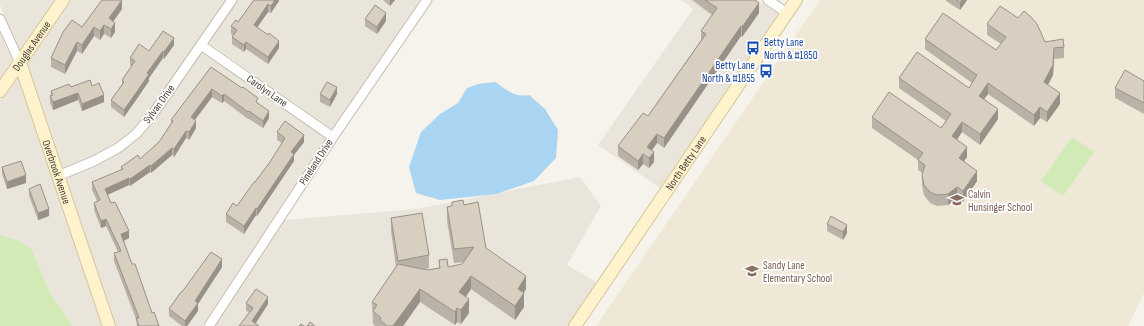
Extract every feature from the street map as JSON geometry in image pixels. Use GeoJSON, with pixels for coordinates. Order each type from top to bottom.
{"type":"FeatureCollection","features":[{"type":"Feature","properties":{"kind":"street","name":"Douglas Avenue"},"geometry":{"type":"LineString","coordinates":[[0,91],[63,0]]}},
{"type":"Feature","properties":{"kind":"street","name":"Sylvan Drive"},"geometry":{"type":"LineString","coordinates":[[58,176],[94,161],[118,148],[136,134],[153,114],[232,0]]}},
{"type":"Feature","properties":{"kind":"street","name":"Pineland Drive"},"geometry":{"type":"LineString","coordinates":[[209,326],[333,136],[427,0]]}},
{"type":"Feature","properties":{"kind":"street"},"geometry":{"type":"LineString","coordinates":[[768,0],[787,13]]}},
{"type":"Feature","properties":{"kind":"street","name":"North Betty Lane"},"geometry":{"type":"LineString","coordinates":[[575,326],[796,0]]}},
{"type":"Feature","properties":{"kind":"street","name":"Overbrook Avenue"},"geometry":{"type":"LineString","coordinates":[[0,19],[20,63],[110,326]]}},
{"type":"Feature","properties":{"kind":"street","name":"Carolyn Lane"},"geometry":{"type":"LineString","coordinates":[[202,44],[333,136]]}},
{"type":"Feature","properties":{"kind":"shaded area"},"geometry":{"type":"Polygon","coordinates":[[[0,0],[56,0],[21,52],[0,5],[0,0]]]}},
{"type":"Feature","properties":{"kind":"shaded area"},"geometry":{"type":"Polygon","coordinates":[[[69,0],[226,0],[149,111],[132,130],[116,143],[92,156],[61,169],[26,63],[69,0]]]}},
{"type":"Feature","properties":{"kind":"shaded area"},"geometry":{"type":"Polygon","coordinates":[[[238,0],[420,0],[332,129],[209,43],[238,0]]]}},
{"type":"Feature","properties":{"kind":"shaded area"},"geometry":{"type":"Polygon","coordinates":[[[681,0],[758,0],[779,15],[660,188],[598,145],[693,9],[681,0]]]}},
{"type":"Feature","properties":{"kind":"shaded area","name":"Calvin Hunsinger School"},"geometry":{"type":"Polygon","coordinates":[[[820,0],[1144,0],[1144,293],[1128,326],[596,326],[820,0]]]}},
{"type":"Feature","properties":{"kind":"shaded area"},"geometry":{"type":"Polygon","coordinates":[[[0,33],[13,63],[0,82],[0,33]]]}},
{"type":"Feature","properties":{"kind":"shaded area"},"geometry":{"type":"Polygon","coordinates":[[[202,52],[326,138],[202,326],[115,326],[65,179],[120,153],[139,139],[157,117],[202,52]]]}},
{"type":"Feature","properties":{"kind":"shaded area"},"geometry":{"type":"Polygon","coordinates":[[[18,74],[103,326],[71,326],[71,323],[52,297],[32,250],[18,240],[0,235],[0,100],[18,74]]]}},
{"type":"Feature","properties":{"kind":"shaded area"},"geometry":{"type":"Polygon","coordinates":[[[580,177],[601,206],[567,265],[598,283],[568,326],[215,326],[285,220],[416,209],[580,177]]]}},
{"type":"Feature","properties":{"kind":"green space"},"geometry":{"type":"Polygon","coordinates":[[[1072,137],[1094,152],[1063,196],[1041,181],[1072,137]]]}},
{"type":"Feature","properties":{"kind":"green space"},"geometry":{"type":"Polygon","coordinates":[[[0,235],[18,240],[32,250],[52,297],[71,323],[71,326],[0,326],[0,235]]]}},
{"type":"Feature","properties":{"kind":"water"},"geometry":{"type":"Polygon","coordinates":[[[495,82],[515,94],[524,96],[529,95],[545,109],[558,130],[556,158],[534,181],[496,194],[440,200],[416,193],[409,167],[421,132],[440,114],[458,103],[467,88],[478,84],[495,82]]]}},
{"type":"Feature","properties":{"kind":"building"},"geometry":{"type":"Polygon","coordinates":[[[102,0],[122,0],[109,18],[115,23],[111,29],[104,25],[100,31],[94,27],[82,45],[77,42],[65,65],[51,58],[63,32],[72,20],[82,27],[102,0]]]}},
{"type":"Feature","properties":{"kind":"building"},"geometry":{"type":"Polygon","coordinates":[[[254,0],[275,0],[271,6],[268,4],[254,25],[268,35],[269,33],[279,41],[268,57],[246,42],[244,45],[232,37],[237,30],[231,26],[236,20],[238,22],[254,0]]]}},
{"type":"Feature","properties":{"kind":"building"},"geometry":{"type":"Polygon","coordinates":[[[705,0],[755,0],[759,3],[742,27],[741,26],[664,138],[657,134],[647,147],[654,152],[649,158],[643,154],[638,161],[618,146],[643,113],[648,116],[706,34],[701,31],[717,8],[705,0]]]}},
{"type":"Feature","properties":{"kind":"building"},"geometry":{"type":"Polygon","coordinates":[[[375,5],[386,13],[377,27],[365,19],[375,5]]]}},
{"type":"Feature","properties":{"kind":"building"},"geometry":{"type":"Polygon","coordinates":[[[1000,6],[1018,18],[1024,11],[1037,24],[1045,42],[1063,39],[1064,47],[1054,48],[1053,65],[1044,82],[1060,93],[1047,112],[1040,107],[1034,115],[988,83],[979,96],[998,109],[980,134],[962,122],[952,136],[967,147],[959,158],[977,171],[963,191],[957,187],[948,194],[937,195],[930,192],[924,185],[922,175],[925,165],[918,160],[923,153],[872,117],[889,92],[941,128],[951,114],[899,78],[917,52],[969,88],[977,75],[925,39],[943,13],[996,50],[1006,37],[987,24],[1000,6]]]}},
{"type":"Feature","properties":{"kind":"building"},"geometry":{"type":"Polygon","coordinates":[[[163,31],[174,38],[147,73],[149,74],[124,110],[111,100],[124,82],[122,80],[135,61],[130,58],[139,44],[149,51],[163,31]]]}},
{"type":"Feature","properties":{"kind":"building"},"geometry":{"type":"Polygon","coordinates":[[[211,67],[258,98],[256,102],[269,111],[263,121],[224,94],[222,96],[212,89],[191,117],[196,121],[189,132],[186,131],[174,149],[172,148],[151,166],[150,165],[130,179],[129,178],[105,189],[111,203],[115,202],[129,231],[121,234],[132,264],[135,264],[152,313],[154,312],[159,326],[139,326],[136,318],[139,318],[114,253],[121,251],[106,219],[101,221],[94,203],[100,200],[92,182],[123,169],[121,167],[138,155],[140,159],[159,142],[173,121],[171,120],[211,67]]]}},
{"type":"Feature","properties":{"kind":"building"},"geometry":{"type":"Polygon","coordinates":[[[1125,70],[1144,81],[1144,103],[1115,88],[1125,70]]]}},
{"type":"Feature","properties":{"kind":"building"},"geometry":{"type":"Polygon","coordinates":[[[90,80],[92,86],[99,83],[104,95],[82,104],[78,93],[53,102],[50,96],[53,95],[51,91],[69,84],[71,87],[90,80]]]}},
{"type":"Feature","properties":{"kind":"building"},"geometry":{"type":"Polygon","coordinates":[[[327,82],[337,87],[330,100],[320,94],[327,82]]]}},
{"type":"Feature","properties":{"kind":"building"},"geometry":{"type":"Polygon","coordinates":[[[285,121],[304,135],[291,152],[294,154],[244,226],[226,214],[233,203],[237,206],[270,162],[285,138],[277,132],[285,121]]]}},
{"type":"Feature","properties":{"kind":"building"},"geometry":{"type":"Polygon","coordinates":[[[21,161],[26,175],[7,182],[2,167],[21,161]]]}},
{"type":"Feature","properties":{"kind":"building"},"geometry":{"type":"Polygon","coordinates":[[[40,184],[49,209],[38,213],[29,189],[40,184]]]}},
{"type":"Feature","properties":{"kind":"building"},"geometry":{"type":"Polygon","coordinates":[[[463,200],[464,205],[478,202],[486,248],[526,276],[518,289],[524,293],[515,306],[471,276],[459,292],[469,299],[461,310],[457,308],[455,312],[420,289],[393,326],[387,326],[373,311],[377,305],[372,302],[398,264],[427,270],[440,268],[439,260],[447,259],[448,267],[462,264],[474,247],[454,249],[447,207],[452,206],[452,202],[463,200]]]}},
{"type":"Feature","properties":{"kind":"building"},"geometry":{"type":"Polygon","coordinates":[[[422,213],[429,255],[398,261],[391,218],[422,213]]]}},
{"type":"Feature","properties":{"kind":"building"},"geometry":{"type":"Polygon","coordinates":[[[831,216],[847,225],[843,232],[827,224],[831,216]]]}},
{"type":"Feature","properties":{"kind":"building"},"geometry":{"type":"Polygon","coordinates":[[[211,252],[222,259],[195,301],[198,303],[185,321],[169,309],[211,252]]]}},
{"type":"Feature","properties":{"kind":"building"},"geometry":{"type":"Polygon","coordinates":[[[256,289],[268,297],[252,321],[259,326],[239,326],[253,308],[246,303],[256,289]]]}},
{"type":"Feature","properties":{"kind":"building"},"geometry":{"type":"Polygon","coordinates":[[[310,322],[315,326],[307,326],[310,322]]]}},
{"type":"Feature","properties":{"kind":"place","name":"Betty Lane North & #1850"},"geometry":{"type":"Point","coordinates":[753,48]}},
{"type":"Feature","properties":{"kind":"place","name":"Betty Lane North & #1855"},"geometry":{"type":"Point","coordinates":[766,71]}},
{"type":"Feature","properties":{"kind":"place","name":"Calvin Hunsinger School"},"geometry":{"type":"Point","coordinates":[957,200]}},
{"type":"Feature","properties":{"kind":"place","name":"Sandy Lane Elementary School"},"geometry":{"type":"Point","coordinates":[752,271]}}]}
